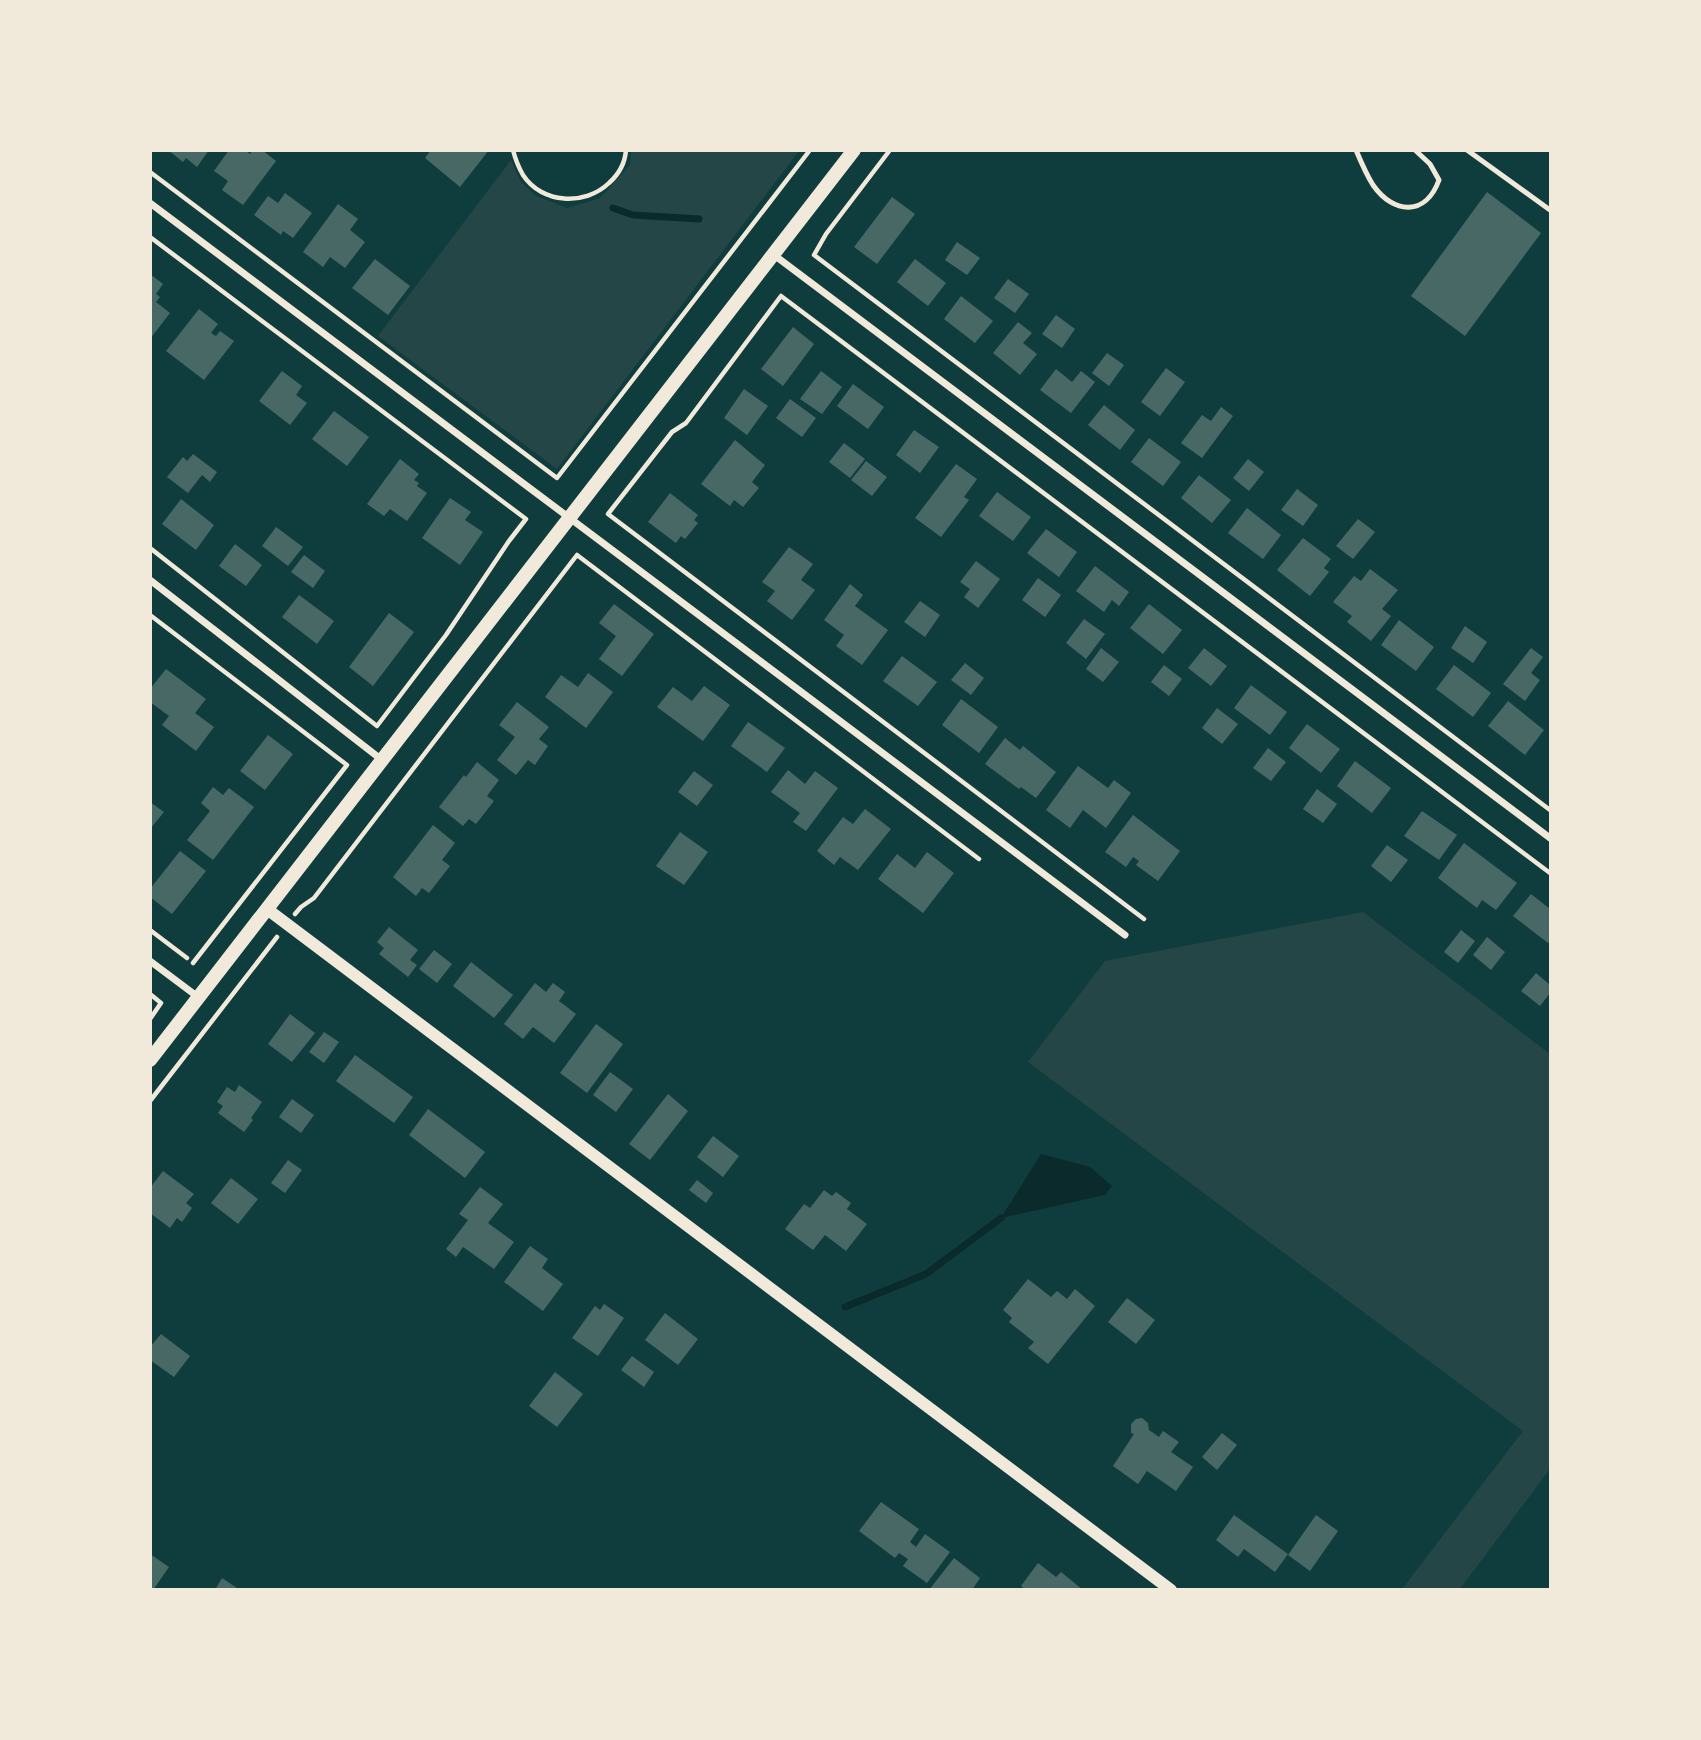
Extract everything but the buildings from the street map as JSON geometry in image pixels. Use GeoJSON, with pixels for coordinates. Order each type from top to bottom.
{"type":"FeatureCollection","features":[{"type":"Feature","properties":{"kind":"main road"},"geometry":{"type":"LineString","coordinates":[[150,1059],[854,150]]}},
{"type":"Feature","properties":{"kind":"street"},"geometry":{"type":"LineString","coordinates":[[150,203],[1125,935]]}},
{"type":"Feature","properties":{"kind":"street"},"geometry":{"type":"LineString","coordinates":[[774,255],[1550,838]]}},
{"type":"Feature","properties":{"kind":"street"},"geometry":{"type":"LineString","coordinates":[[150,580],[382,760]]}},
{"type":"Feature","properties":{"kind":"street"},"geometry":{"type":"LineString","coordinates":[[267,909],[1171,1590]]}},
{"type":"Feature","properties":{"kind":"street"},"geometry":{"type":"LineString","coordinates":[[150,961],[198,998]]}},
{"type":"Feature","properties":{"kind":"lane"},"geometry":{"type":"LineString","coordinates":[[1356,150],[1375,187],[1392,203],[1411,209],[1423,204],[1434,192],[1439,180],[1430,164],[1415,150]]}},
{"type":"Feature","properties":{"kind":"lane"},"geometry":{"type":"LineString","coordinates":[[1467,150],[1550,210]]}},
{"type":"Feature","properties":{"kind":"path"},"geometry":{"type":"LineString","coordinates":[[513,150],[524,177],[557,199],[585,199],[602,190],[617,175],[626,150]]}},
{"type":"Feature","properties":{"kind":"path"},"geometry":{"type":"LineString","coordinates":[[150,172],[557,478],[810,150]]}},
{"type":"Feature","properties":{"kind":"path"},"geometry":{"type":"LineString","coordinates":[[890,150],[825,234],[814,255],[1550,810]]}},
{"type":"Feature","properties":{"kind":"path"},"geometry":{"type":"LineString","coordinates":[[150,237],[526,519],[446,635],[377,726],[150,548]]}},
{"type":"Feature","properties":{"kind":"path"},"geometry":{"type":"LineString","coordinates":[[1144,919],[608,514],[672,432],[685,423],[781,296],[1550,873]]}},
{"type":"Feature","properties":{"kind":"path"},"geometry":{"type":"LineString","coordinates":[[150,1101],[287,924],[301,907],[314,898],[577,555],[979,859]]}},
{"type":"Feature","properties":{"kind":"path"},"geometry":{"type":"LineString","coordinates":[[150,615],[347,765],[193,963]]}},
{"type":"Feature","properties":{"kind":"path"},"geometry":{"type":"LineString","coordinates":[[150,930],[187,958]]}},
{"type":"Feature","properties":{"kind":"path"},"geometry":{"type":"LineString","coordinates":[[150,994],[161,1003],[150,1019]]}},
{"type":"Feature","properties":{"kind":"shaded area"},"geometry":{"type":"Polygon","coordinates":[[[631,151],[799,151],[557,469],[378,336],[511,160],[521,182],[536,196],[567,208],[600,198],[630,165],[631,151]]]}},
{"type":"Feature","properties":{"kind":"shaded area"},"geometry":{"type":"Polygon","coordinates":[[[1363,912],[1550,1054],[1550,1469],[1460,1589],[1402,1589],[1523,1431],[1028,1062],[1105,961],[1363,912]]]}},
{"type":"Feature","properties":{"kind":"shaded area"},"geometry":{"type":"Polygon","coordinates":[[[1041,1154],[1090,1167],[1112,1186],[1105,1195],[1001,1218],[1041,1154]]]}},
{"type":"Feature","properties":{"kind":"waterway"},"geometry":{"type":"LineString","coordinates":[[613,208],[633,215],[699,219]]}},
{"type":"Feature","properties":{"kind":"waterway"},"geometry":{"type":"LineString","coordinates":[[845,1307],[926,1274],[1001,1218]]}}]}
